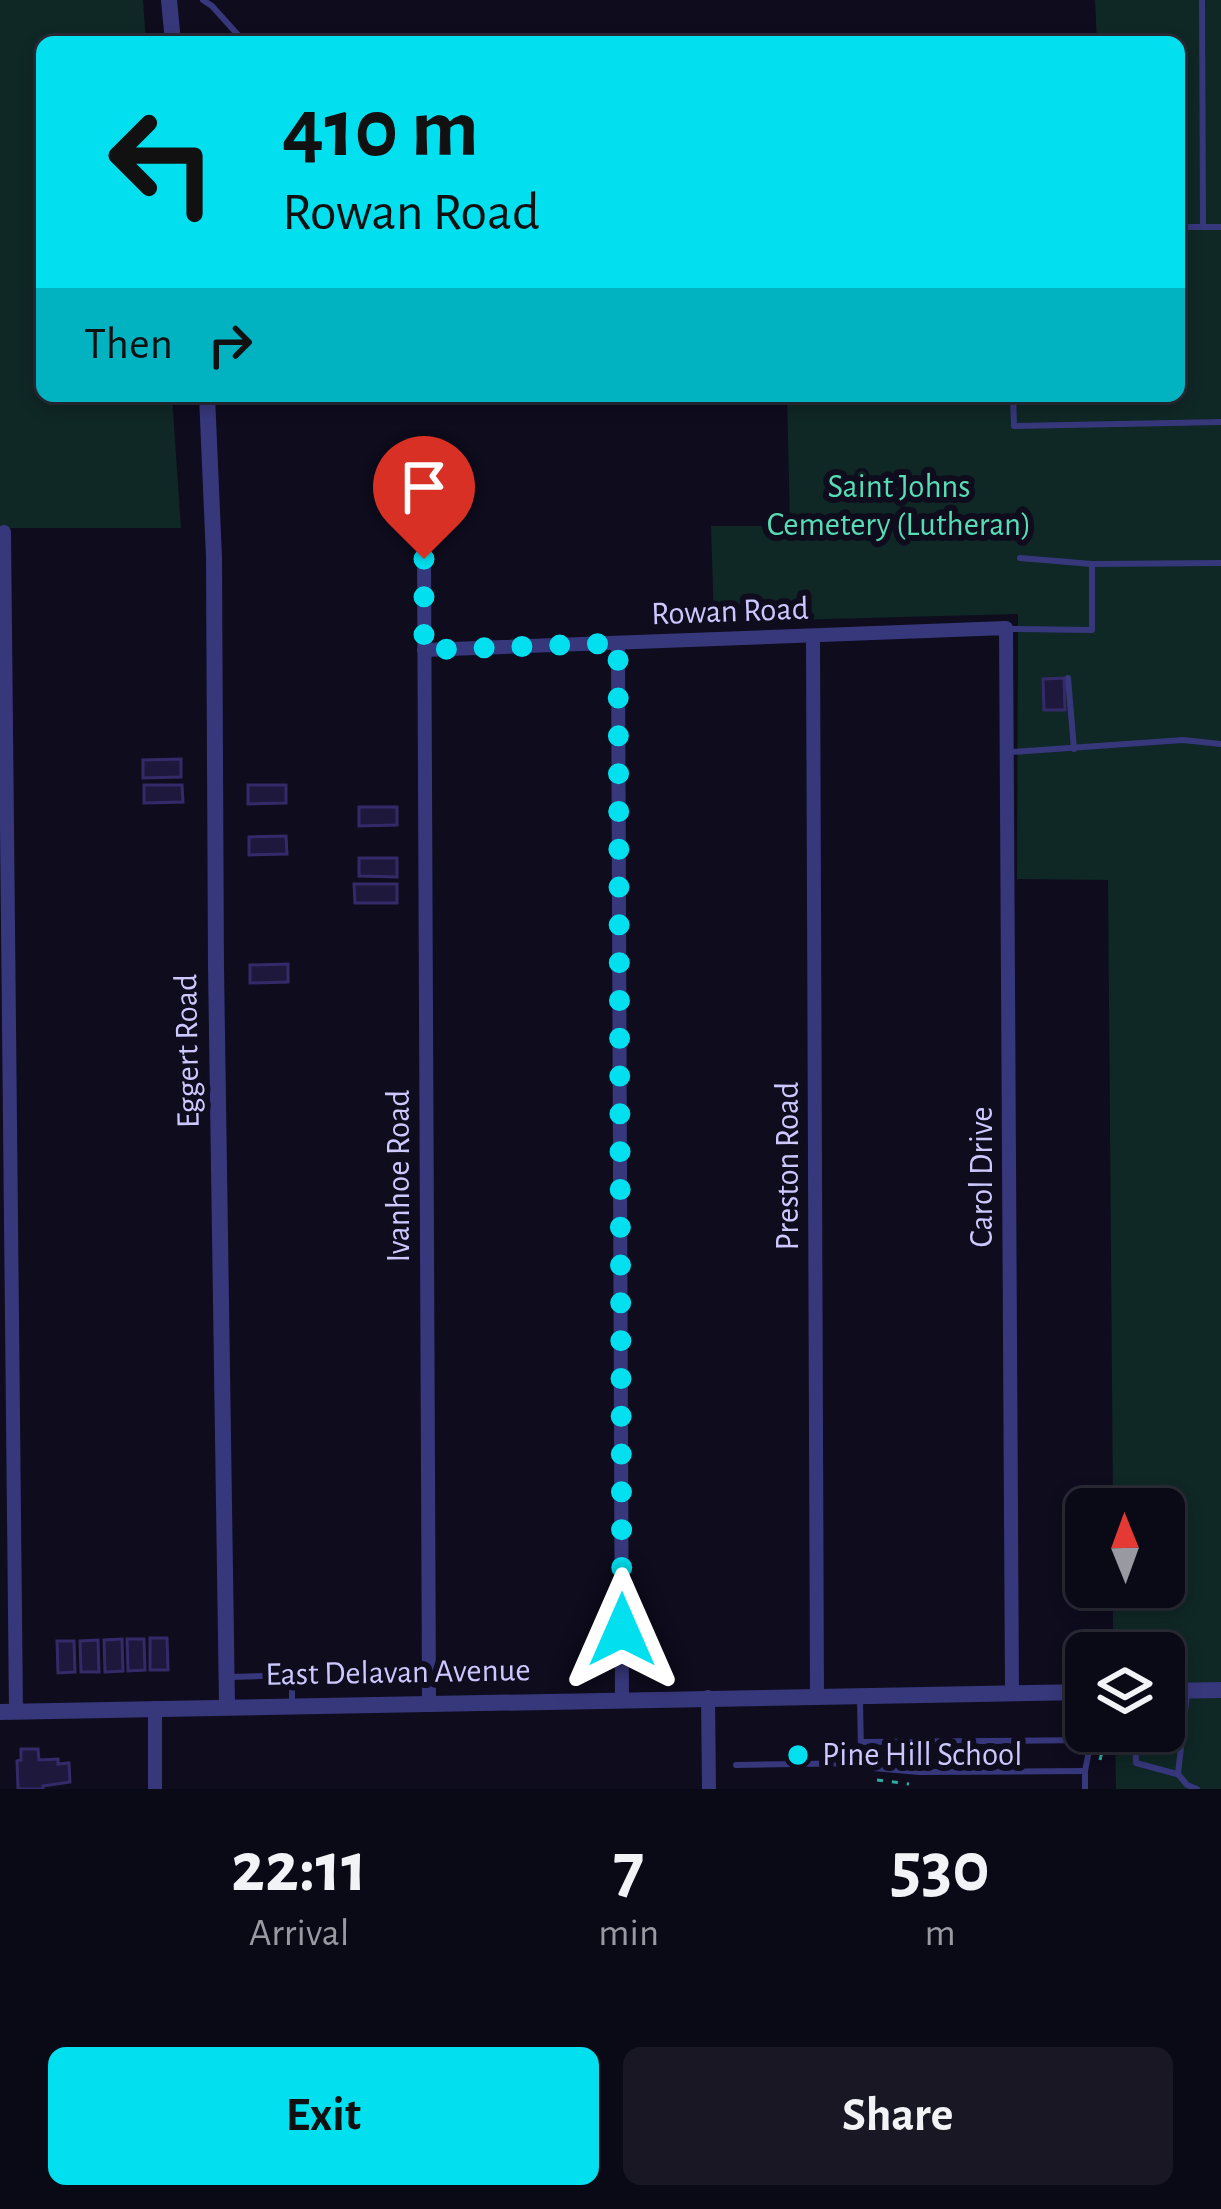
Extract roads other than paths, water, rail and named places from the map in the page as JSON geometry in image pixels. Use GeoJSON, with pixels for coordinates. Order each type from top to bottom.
{"type":"FeatureCollection","features":[{"type":"Feature","properties":{"kind":"street"},"geometry":{"type":"LineString","coordinates":[[169,0],[172,36]]}},
{"type":"Feature","properties":{"kind":"street","name":"Eggert Road"},"geometry":{"type":"LineString","coordinates":[[207,402],[214,557],[227,1706]]}},
{"type":"Feature","properties":{"kind":"street"},"geometry":{"type":"LineString","coordinates":[[4,532],[8,1712]]}},
{"type":"Feature","properties":{"kind":"street","name":"Ivanhoe Road"},"geometry":{"type":"LineString","coordinates":[[424,551],[429,1702]]}},
{"type":"Feature","properties":{"kind":"street","name":"Rowan Road"},"geometry":{"type":"LineString","coordinates":[[424,650],[1006,628]]}},
{"type":"Feature","properties":{"kind":"street","name":"Carol Drive"},"geometry":{"type":"LineString","coordinates":[[1006,628],[1012,1693]]}},
{"type":"Feature","properties":{"kind":"street","name":"Preston Road"},"geometry":{"type":"LineString","coordinates":[[813,636],[817,1696]]}},
{"type":"Feature","properties":{"kind":"street"},"geometry":{"type":"LineString","coordinates":[[618,643],[622,1699]]}},
{"type":"Feature","properties":{"kind":"street"},"geometry":{"type":"LineString","coordinates":[[1188,1691],[1221,1690]]}},
{"type":"Feature","properties":{"kind":"street","name":"East Delavan Avenue"},"geometry":{"type":"LineString","coordinates":[[8,1712],[1065,1692]]}},
{"type":"Feature","properties":{"kind":"street"},"geometry":{"type":"LineString","coordinates":[[708,1697],[709,1789]]}},
{"type":"Feature","properties":{"kind":"street"},"geometry":{"type":"LineString","coordinates":[[155,1708],[155,1789]]}},
{"type":"Feature","properties":{"kind":"lane"},"geometry":{"type":"LineString","coordinates":[[203,0],[239,36]]}},
{"type":"Feature","properties":{"kind":"lane"},"geometry":{"type":"LineString","coordinates":[[1202,0],[1203,227]]}},
{"type":"Feature","properties":{"kind":"lane"},"geometry":{"type":"LineString","coordinates":[[1185,226],[1221,227]]}},
{"type":"Feature","properties":{"kind":"lane"},"geometry":{"type":"LineString","coordinates":[[1013,402],[1014,426],[1221,422]]}},
{"type":"Feature","properties":{"kind":"lane"},"geometry":{"type":"LineString","coordinates":[[1020,558],[1092,564],[1221,563]]}},
{"type":"Feature","properties":{"kind":"lane"},"geometry":{"type":"LineString","coordinates":[[1006,628],[1092,630],[1092,564]]}},
{"type":"Feature","properties":{"kind":"lane"},"geometry":{"type":"LineString","coordinates":[[1068,678],[1074,749]]}},
{"type":"Feature","properties":{"kind":"lane"},"geometry":{"type":"LineString","coordinates":[[1007,752],[1183,740],[1221,744]]}},
{"type":"Feature","properties":{"kind":"lane"},"geometry":{"type":"LineString","coordinates":[[226,1677],[292,1676],[292,1705]]}},
{"type":"Feature","properties":{"kind":"lane"},"geometry":{"type":"LineString","coordinates":[[1178,1774],[1188,1691]]}},
{"type":"Feature","properties":{"kind":"lane"},"geometry":{"type":"LineString","coordinates":[[860,1695],[861,1753],[873,1768],[1084,1771]]}},
{"type":"Feature","properties":{"kind":"lane"},"geometry":{"type":"LineString","coordinates":[[861,1742],[1065,1736]]}},
{"type":"Feature","properties":{"kind":"lane"},"geometry":{"type":"LineString","coordinates":[[1084,1789],[1088,1752]]}},
{"type":"Feature","properties":{"kind":"lane"},"geometry":{"type":"LineString","coordinates":[[1136,1752],[1136,1763],[1178,1774],[1197,1789]]}},
{"type":"Feature","properties":{"kind":"lane"},"geometry":{"type":"LineString","coordinates":[[736,1765],[867,1762]]}},
{"type":"Feature","properties":{"kind":"place","name":"Pine Hill School"},"geometry":{"type":"Point","coordinates":[798,1755]}},
{"type":"Feature","properties":{"kind":"park label","name":"Saint Johns Cemetery (Lutheran)"},"geometry":{"type":"Point","coordinates":[899,506]}}]}
